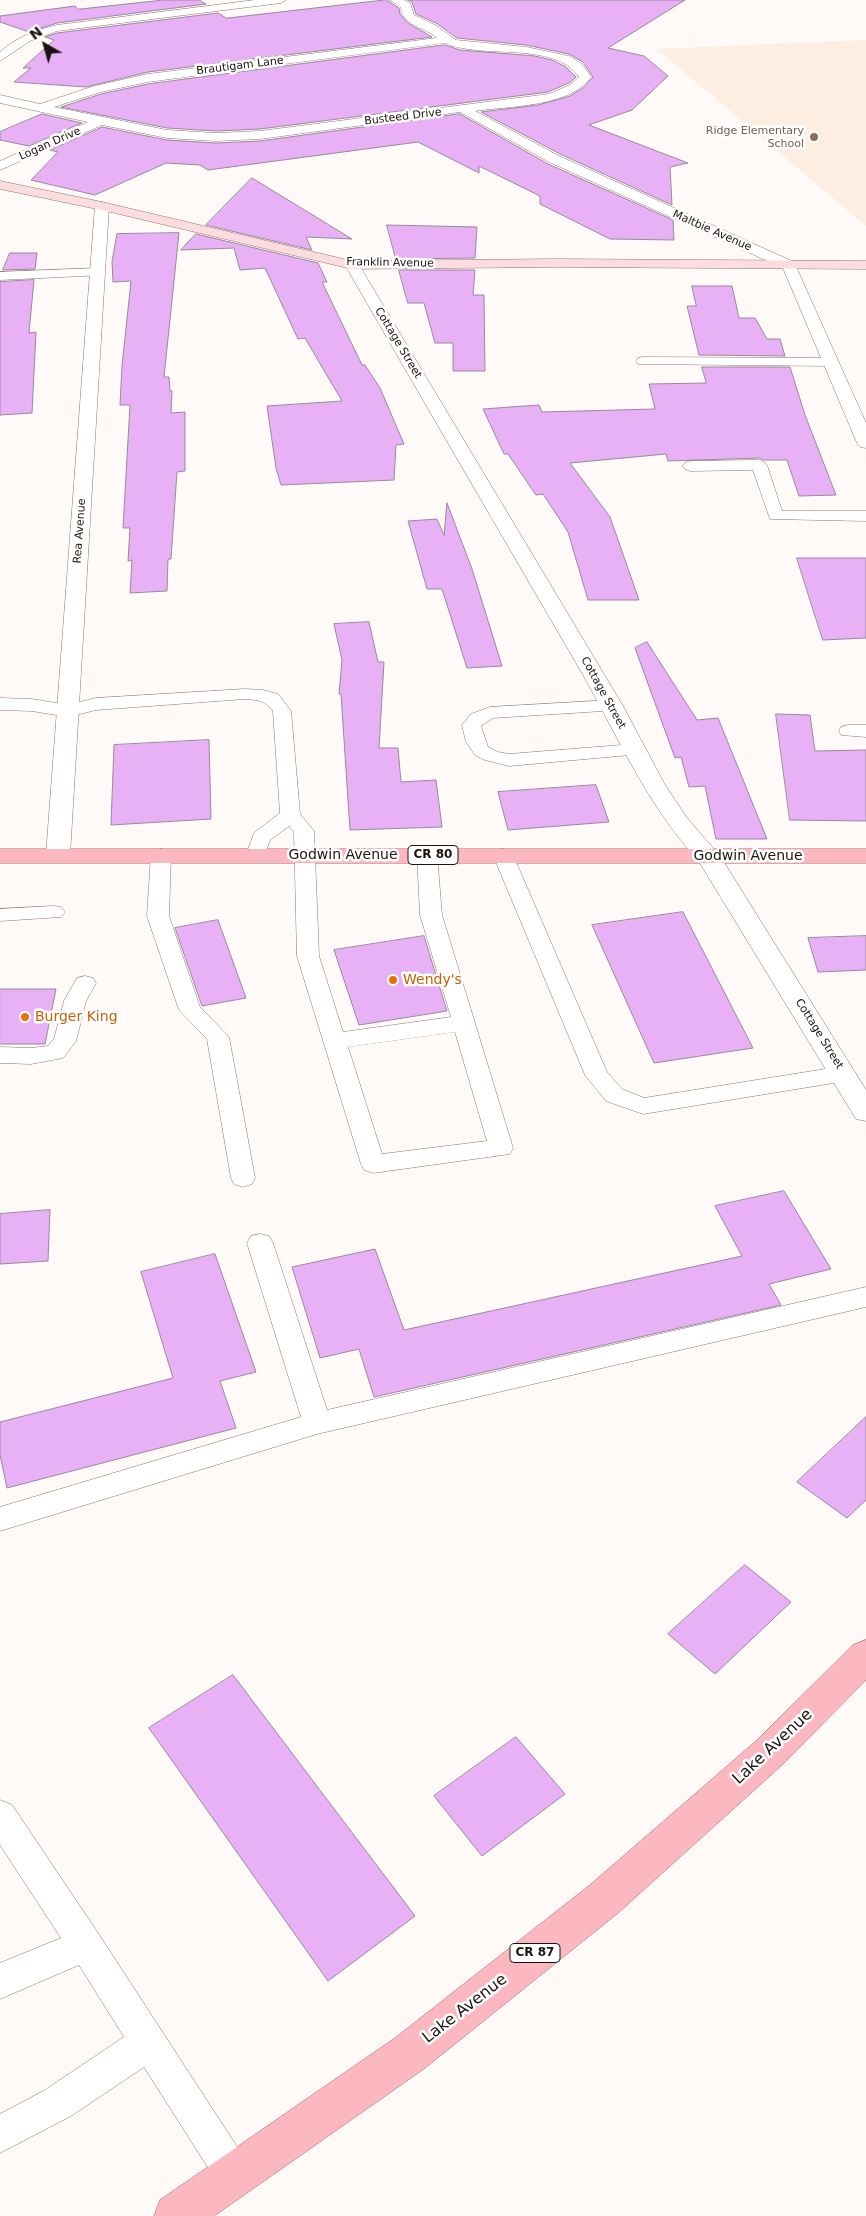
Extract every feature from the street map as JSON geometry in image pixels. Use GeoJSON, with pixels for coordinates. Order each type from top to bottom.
{"type":"FeatureCollection","features":[{"type":"Feature","properties":{"kind":"main road","name":"Godwin Avenue"},"geometry":{"type":"LineString","coordinates":[[0,856],[866,856]]}},
{"type":"Feature","properties":{"kind":"main road","name":"Lake Avenue"},"geometry":{"type":"LineString","coordinates":[[176,2216],[410,2053],[604,1899],[768,1753],[866,1656]]}},
{"type":"Feature","properties":{"kind":"street"},"geometry":{"type":"LineString","coordinates":[[0,58],[5,49],[29,36],[57,28],[281,0]]}},
{"type":"Feature","properties":{"kind":"street","name":"Busteed Drive"},"geometry":{"type":"LineString","coordinates":[[0,99],[167,134],[231,137],[260,135],[550,97],[574,89],[582,83],[585,77],[583,71],[577,66],[554,56],[459,44],[445,40],[438,32],[409,17],[406,14],[408,9],[406,5],[395,0]]}},
{"type":"Feature","properties":{"kind":"street","name":"Brautigam Lane"},"geometry":{"type":"LineString","coordinates":[[38,108],[98,89],[148,78],[445,40]]}},
{"type":"Feature","properties":{"kind":"street","name":"Maltbie Avenue"},"geometry":{"type":"LineString","coordinates":[[463,109],[554,159],[789,265]]}},
{"type":"Feature","properties":{"kind":"street","name":"Logan Drive"},"geometry":{"type":"LineString","coordinates":[[0,166],[100,121]]}},
{"type":"Feature","properties":{"kind":"street","name":"Franklin Avenue"},"geometry":{"type":"LineString","coordinates":[[0,185],[102,206],[352,265],[556,263],[866,265]]}},
{"type":"Feature","properties":{"kind":"street","name":"Rea Avenue"},"geometry":{"type":"LineString","coordinates":[[58,855],[102,206]]}},
{"type":"Feature","properties":{"kind":"street","name":"Cottage Street"},"geometry":{"type":"LineString","coordinates":[[352,265],[612,706],[634,750],[683,829],[708,856],[866,1112]]}},
{"type":"Feature","properties":{"kind":"street"},"geometry":{"type":"LineString","coordinates":[[789,265],[866,443]]}},
{"type":"Feature","properties":{"kind":"lane"},"geometry":{"type":"LineString","coordinates":[[0,276],[98,272]]}},
{"type":"Feature","properties":{"kind":"lane"},"geometry":{"type":"LineString","coordinates":[[643,362],[831,362]]}},
{"type":"Feature","properties":{"kind":"lane"},"geometry":{"type":"LineString","coordinates":[[690,466],[758,465],[776,516],[866,516]]}},
{"type":"Feature","properties":{"kind":"lane"},"geometry":{"type":"LineString","coordinates":[[0,704],[32,705],[68,711],[96,704],[245,694],[268,695],[276,701],[282,711],[290,814],[304,832],[308,956],[373,1164],[501,1148],[431,915],[427,855]]}},
{"type":"Feature","properties":{"kind":"lane"},"geometry":{"type":"LineString","coordinates":[[612,706],[490,713],[478,718],[471,725],[477,746],[482,753],[491,757],[509,760],[634,750]]}},
{"type":"Feature","properties":{"kind":"lane"},"geometry":{"type":"LineString","coordinates":[[256,855],[261,838],[290,814]]}},
{"type":"Feature","properties":{"kind":"lane"},"geometry":{"type":"LineString","coordinates":[[161,855],[158,916],[190,1010],[218,1037],[242,1178]]}},
{"type":"Feature","properties":{"kind":"lane"},"geometry":{"type":"LineString","coordinates":[[503,855],[597,1075],[614,1095],[643,1106],[844,1074]]}},
{"type":"Feature","properties":{"kind":"lane"},"geometry":{"type":"LineString","coordinates":[[0,915],[54,912]]}},
{"type":"Feature","properties":{"kind":"lane"},"geometry":{"type":"LineString","coordinates":[[0,1055],[31,1056],[55,1053],[65,1041],[75,1001],[85,983]]}},
{"type":"Feature","properties":{"kind":"lane"},"geometry":{"type":"LineString","coordinates":[[334,1041],[464,1023]]}},
{"type":"Feature","properties":{"kind":"lane"},"geometry":{"type":"LineString","coordinates":[[260,1243],[317,1424]]}},
{"type":"Feature","properties":{"kind":"lane"},"geometry":{"type":"LineString","coordinates":[[0,1519],[317,1424],[866,1296]]}},
{"type":"Feature","properties":{"kind":"lane"},"geometry":{"type":"LineString","coordinates":[[1,1820],[86,1945],[234,2175]]}},
{"type":"Feature","properties":{"kind":"lane"},"geometry":{"type":"LineString","coordinates":[[0,1981],[86,1945]]}},
{"type":"Feature","properties":{"kind":"lane"},"geometry":{"type":"LineString","coordinates":[[0,2134],[58,2103],[149,2042]]}},
{"type":"Feature","properties":{"kind":"shaded area","name":"Ridge Elementary School"},"geometry":{"type":"Polygon","coordinates":[[[866,40],[866,226],[657,49],[866,40]]]}},
{"type":"Feature","properties":{"kind":"building"},"geometry":{"type":"Polygon","coordinates":[[[164,0],[199,0],[206,4],[57,23],[29,32],[0,22],[0,16],[75,6],[78,9],[164,0]]]}},
{"type":"Feature","properties":{"kind":"building"},"geometry":{"type":"Polygon","coordinates":[[[386,0],[399,8],[400,14],[408,23],[432,37],[148,72],[86,87],[14,82],[31,68],[23,68],[54,40],[45,37],[57,33],[218,13],[226,18],[386,0]]]}},
{"type":"Feature","properties":{"kind":"building"},"geometry":{"type":"Polygon","coordinates":[[[408,0],[685,0],[608,48],[644,56],[668,76],[632,110],[589,125],[688,163],[670,167],[672,205],[560,154],[481,112],[538,105],[570,96],[583,88],[593,77],[583,62],[569,54],[526,45],[457,38],[436,23],[416,14],[412,2],[408,0]]]}},
{"type":"Feature","properties":{"kind":"building"},"geometry":{"type":"Polygon","coordinates":[[[445,45],[460,50],[535,56],[552,60],[566,67],[576,77],[569,83],[548,92],[260,129],[216,131],[167,128],[61,107],[101,94],[148,84],[445,45]]]}},
{"type":"Feature","properties":{"kind":"building"},"geometry":{"type":"Polygon","coordinates":[[[42,114],[82,123],[29,146],[0,140],[0,132],[42,114]]]}},
{"type":"Feature","properties":{"kind":"building"},"geometry":{"type":"Polygon","coordinates":[[[460,114],[548,164],[673,220],[674,240],[610,239],[540,204],[540,196],[479,166],[479,173],[418,142],[208,170],[200,165],[166,163],[95,195],[31,180],[58,152],[50,150],[102,127],[167,140],[216,143],[260,141],[460,114]]]}},
{"type":"Feature","properties":{"kind":"building"},"geometry":{"type":"Polygon","coordinates":[[[252,178],[352,239],[306,237],[312,250],[206,225],[252,178]]]}},
{"type":"Feature","properties":{"kind":"building"},"geometry":{"type":"Polygon","coordinates":[[[387,225],[477,227],[475,258],[396,259],[387,225]]]}},
{"type":"Feature","properties":{"kind":"building"},"geometry":{"type":"Polygon","coordinates":[[[179,233],[164,377],[169,377],[170,391],[172,391],[171,413],[185,412],[185,471],[177,472],[171,559],[168,559],[167,591],[130,593],[132,560],[128,561],[130,528],[123,528],[130,405],[120,405],[131,281],[113,282],[112,261],[117,234],[179,233]]]}},
{"type":"Feature","properties":{"kind":"building"},"geometry":{"type":"Polygon","coordinates":[[[196,234],[318,263],[327,282],[322,282],[362,365],[365,365],[380,388],[404,444],[396,445],[394,480],[281,485],[276,468],[267,406],[342,401],[305,338],[298,339],[265,268],[240,270],[234,248],[181,250],[196,234]]]}},
{"type":"Feature","properties":{"kind":"building"},"geometry":{"type":"Polygon","coordinates":[[[10,253],[37,253],[35,269],[3,270],[10,253]]]}},
{"type":"Feature","properties":{"kind":"building"},"geometry":{"type":"Polygon","coordinates":[[[399,270],[475,270],[473,295],[484,295],[485,371],[453,371],[453,343],[435,343],[424,303],[408,303],[399,270]]]}},
{"type":"Feature","properties":{"kind":"building"},"geometry":{"type":"Polygon","coordinates":[[[34,280],[29,333],[36,332],[32,413],[0,415],[0,282],[34,280]]]}},
{"type":"Feature","properties":{"kind":"building"},"geometry":{"type":"Polygon","coordinates":[[[692,286],[732,286],[739,318],[755,318],[767,339],[780,339],[785,356],[699,355],[687,306],[696,306],[692,286]]]}},
{"type":"Feature","properties":{"kind":"building"},"geometry":{"type":"Polygon","coordinates":[[[702,367],[790,367],[805,415],[836,495],[799,496],[787,460],[764,460],[759,458],[668,461],[666,454],[570,463],[610,517],[639,600],[588,600],[568,532],[543,494],[536,495],[508,454],[504,454],[483,409],[539,405],[542,412],[655,409],[649,384],[706,383],[702,367]]]}},
{"type":"Feature","properties":{"kind":"building"},"geometry":{"type":"Polygon","coordinates":[[[447,503],[472,569],[502,666],[467,668],[442,589],[427,589],[408,521],[437,519],[444,535],[447,503]]]}},
{"type":"Feature","properties":{"kind":"building"},"geometry":{"type":"Polygon","coordinates":[[[797,558],[866,558],[866,638],[823,640],[797,558]]]}},
{"type":"Feature","properties":{"kind":"building"},"geometry":{"type":"Polygon","coordinates":[[[369,622],[378,662],[384,662],[379,748],[398,748],[401,782],[436,780],[442,827],[350,830],[341,694],[339,694],[342,660],[334,624],[369,622]]]}},
{"type":"Feature","properties":{"kind":"building"},"geometry":{"type":"Polygon","coordinates":[[[647,642],[697,720],[718,718],[767,839],[716,839],[705,786],[689,787],[681,757],[675,758],[635,648],[647,642]]]}},
{"type":"Feature","properties":{"kind":"building"},"geometry":{"type":"Polygon","coordinates":[[[776,714],[810,715],[815,751],[866,750],[866,821],[790,820],[776,714]]]}},
{"type":"Feature","properties":{"kind":"building"},"geometry":{"type":"Polygon","coordinates":[[[209,740],[211,819],[111,825],[114,745],[209,740]]]}},
{"type":"Feature","properties":{"kind":"building"},"geometry":{"type":"Polygon","coordinates":[[[596,785],[609,822],[508,830],[498,792],[596,785]]]}},
{"type":"Feature","properties":{"kind":"building"},"geometry":{"type":"Polygon","coordinates":[[[683,912],[753,1048],[654,1063],[592,925],[683,912]]]}},
{"type":"Feature","properties":{"kind":"building"},"geometry":{"type":"Polygon","coordinates":[[[218,920],[246,998],[202,1006],[175,928],[218,920]]]}},
{"type":"Feature","properties":{"kind":"building","name":"Wendy's"},"geometry":{"type":"Polygon","coordinates":[[[424,936],[447,1011],[359,1025],[334,950],[424,936]]]}},
{"type":"Feature","properties":{"kind":"building"},"geometry":{"type":"Polygon","coordinates":[[[866,936],[866,970],[818,972],[808,938],[866,936]]]}},
{"type":"Feature","properties":{"kind":"building","name":"Burger King"},"geometry":{"type":"Polygon","coordinates":[[[0,989],[56,989],[45,1044],[0,1044],[0,989]]]}},
{"type":"Feature","properties":{"kind":"building"},"geometry":{"type":"Polygon","coordinates":[[[784,1191],[831,1269],[769,1284],[781,1305],[374,1397],[359,1349],[320,1358],[292,1267],[375,1249],[404,1330],[742,1256],[715,1206],[784,1191]]]}},
{"type":"Feature","properties":{"kind":"building"},"geometry":{"type":"Polygon","coordinates":[[[50,1210],[48,1261],[0,1264],[0,1214],[50,1210]]]}},
{"type":"Feature","properties":{"kind":"building"},"geometry":{"type":"Polygon","coordinates":[[[215,1254],[256,1372],[220,1381],[236,1428],[7,1488],[0,1455],[0,1422],[173,1378],[141,1272],[215,1254]]]}},
{"type":"Feature","properties":{"kind":"building"},"geometry":{"type":"Polygon","coordinates":[[[866,1417],[866,1500],[847,1518],[797,1482],[866,1417]]]}},
{"type":"Feature","properties":{"kind":"building"},"geometry":{"type":"Polygon","coordinates":[[[745,1565],[791,1602],[715,1674],[668,1634],[745,1565]]]}},
{"type":"Feature","properties":{"kind":"building"},"geometry":{"type":"Polygon","coordinates":[[[233,1675],[415,1916],[328,1981],[149,1728],[233,1675]]]}},
{"type":"Feature","properties":{"kind":"building"},"geometry":{"type":"Polygon","coordinates":[[[516,1737],[565,1794],[482,1856],[434,1796],[516,1737]]]}},
{"type":"Feature","properties":{"kind":"place","name":"Ridge Elementary School"},"geometry":{"type":"Point","coordinates":[814,137]}},
{"type":"Feature","properties":{"kind":"place","name":"Wendy's"},"geometry":{"type":"Point","coordinates":[393,980]}},
{"type":"Feature","properties":{"kind":"place","name":"Burger King"},"geometry":{"type":"Point","coordinates":[25,1017]}}]}
